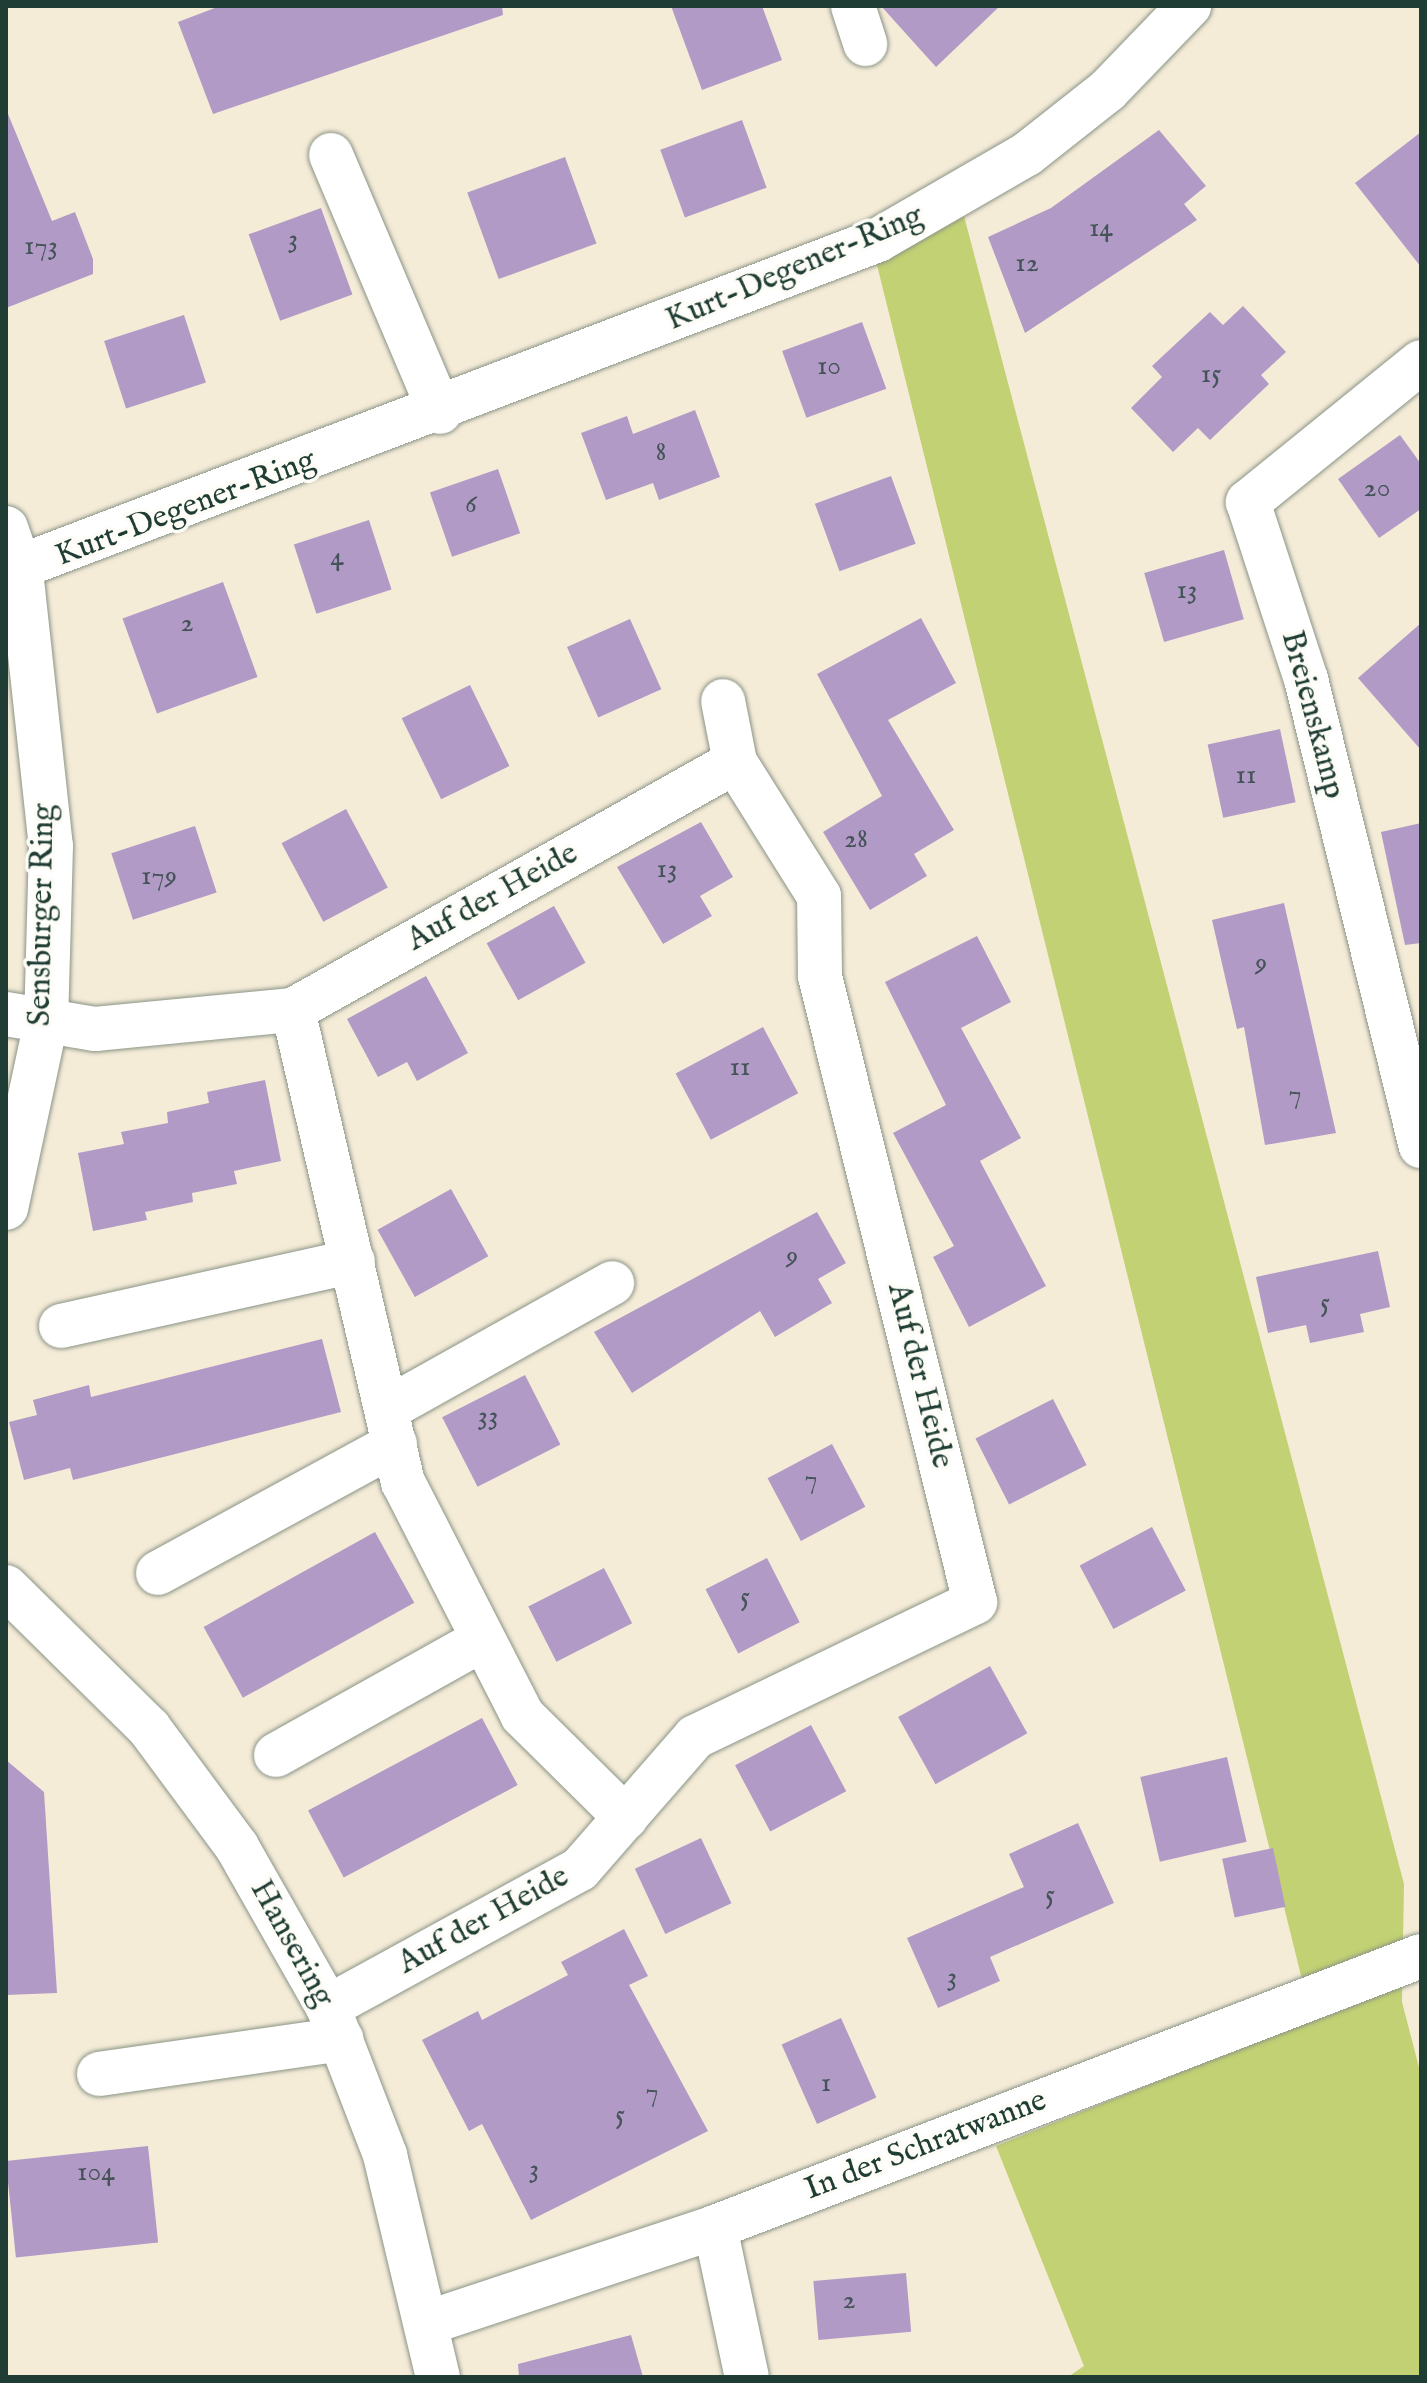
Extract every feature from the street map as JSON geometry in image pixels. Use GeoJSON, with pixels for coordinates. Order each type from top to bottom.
{"type":"FeatureCollection","features":[{"type":"Feature","properties":{"kind":"street","name":"Kurt-Degener-Ring"},"geometry":{"type":"LineString","coordinates":[[14,572],[440,412],[914,222],[1027,154],[1097,99],[1189,6]]}},
{"type":"Feature","properties":{"kind":"street"},"geometry":{"type":"LineString","coordinates":[[331,155],[440,412]]}},
{"type":"Feature","properties":{"kind":"street","name":"Breienskamp"},"geometry":{"type":"LineString","coordinates":[[1421,362],[1248,502],[1306,679],[1421,1146]]}},
{"type":"Feature","properties":{"kind":"street","name":"Sensburger Ring"},"geometry":{"type":"LineString","coordinates":[[6,528],[51,846],[26,1018],[6,1208]]}},
{"type":"Feature","properties":{"kind":"street","name":"Auf der Heide"},"geometry":{"type":"LineString","coordinates":[[335,2023],[580,1869],[695,1737],[975,1602],[820,976],[819,896],[735,762],[723,701]]}},
{"type":"Feature","properties":{"kind":"street","name":"Auf der Heide"},"geometry":{"type":"LineString","coordinates":[[26,1018],[95,1029],[293,1010],[735,762]]}},
{"type":"Feature","properties":{"kind":"street"},"geometry":{"type":"LineString","coordinates":[[293,1010],[403,1482],[480,1641],[522,1715],[626,1818]]}},
{"type":"Feature","properties":{"kind":"street"},"geometry":{"type":"LineString","coordinates":[[61,1326],[353,1261]]}},
{"type":"Feature","properties":{"kind":"street"},"geometry":{"type":"LineString","coordinates":[[158,1573],[612,1283]]}},
{"type":"Feature","properties":{"kind":"street","name":"Hansering"},"geometry":{"type":"LineString","coordinates":[[6,1587],[149,1728],[237,1847],[335,2023],[385,2155],[438,2377]]}},
{"type":"Feature","properties":{"kind":"street"},"geometry":{"type":"LineString","coordinates":[[276,1755],[480,1641]]}},
{"type":"Feature","properties":{"kind":"street","name":"In der Schratwanne"},"geometry":{"type":"LineString","coordinates":[[427,2323],[715,2227],[1421,1956]]}},
{"type":"Feature","properties":{"kind":"street"},"geometry":{"type":"LineString","coordinates":[[99,2074],[335,2023]]}},
{"type":"Feature","properties":{"kind":"street"},"geometry":{"type":"LineString","coordinates":[[715,2227],[747,2377]]}},
{"type":"Feature","properties":{"kind":"green space"},"geometry":{"type":"Polygon","coordinates":[[[964,216],[1404,1884],[1402,2002],[1421,2075],[1421,2377],[1068,2377],[1084,2366],[996,2146],[1312,2020],[875,257],[964,216]]]}},
{"type":"Feature","properties":{"kind":"building"},"geometry":{"type":"Polygon","coordinates":[[[220,6],[502,6],[503,15],[213,114],[178,22],[220,6]]]}},
{"type":"Feature","properties":{"kind":"building"},"geometry":{"type":"Polygon","coordinates":[[[671,6],[762,6],[782,60],[702,90],[671,6]]]}},
{"type":"Feature","properties":{"kind":"building"},"geometry":{"type":"Polygon","coordinates":[[[881,6],[1000,6],[936,67],[881,6]]]}},
{"type":"Feature","properties":{"kind":"building"},"geometry":{"type":"Polygon","coordinates":[[[6,109],[52,221],[75,212],[93,259],[93,274],[6,308],[6,109]]]}},
{"type":"Feature","properties":{"kind":"building"},"geometry":{"type":"Polygon","coordinates":[[[742,120],[767,188],[685,217],[660,150],[742,120]]]}},
{"type":"Feature","properties":{"kind":"building"},"geometry":{"type":"Polygon","coordinates":[[[1159,130],[1206,186],[1184,204],[1197,220],[1025,333],[988,237],[1051,208],[1159,130]]]}},
{"type":"Feature","properties":{"kind":"building"},"geometry":{"type":"Polygon","coordinates":[[[1421,132],[1421,267],[1355,183],[1421,132]]]}},
{"type":"Feature","properties":{"kind":"building"},"geometry":{"type":"Polygon","coordinates":[[[565,157],[596,243],[499,279],[467,193],[565,157]]]}},
{"type":"Feature","properties":{"kind":"building"},"geometry":{"type":"Polygon","coordinates":[[[321,208],[352,294],[280,321],[249,234],[321,208]]]}},
{"type":"Feature","properties":{"kind":"building"},"geometry":{"type":"Polygon","coordinates":[[[1243,306],[1286,352],[1261,375],[1269,384],[1210,440],[1198,428],[1173,452],[1131,408],[1162,377],[1152,366],[1210,312],[1223,325],[1243,306]]]}},
{"type":"Feature","properties":{"kind":"building"},"geometry":{"type":"Polygon","coordinates":[[[184,315],[206,383],[126,408],[104,341],[184,315]]]}},
{"type":"Feature","properties":{"kind":"building"},"geometry":{"type":"Polygon","coordinates":[[[862,322],[886,389],[806,418],[782,351],[862,322]]]}},
{"type":"Feature","properties":{"kind":"building"},"geometry":{"type":"Polygon","coordinates":[[[695,410],[720,477],[659,500],[653,483],[606,500],[581,433],[627,416],[633,434],[695,410]]]}},
{"type":"Feature","properties":{"kind":"building"},"geometry":{"type":"Polygon","coordinates":[[[1400,435],[1421,464],[1421,509],[1379,538],[1338,479],[1400,435]]]}},
{"type":"Feature","properties":{"kind":"building"},"geometry":{"type":"Polygon","coordinates":[[[498,469],[520,533],[452,557],[430,492],[498,469]]]}},
{"type":"Feature","properties":{"kind":"building"},"geometry":{"type":"Polygon","coordinates":[[[891,476],[916,544],[840,571],[815,504],[891,476]]]}},
{"type":"Feature","properties":{"kind":"building"},"geometry":{"type":"Polygon","coordinates":[[[369,520],[392,589],[316,614],[294,544],[369,520]]]}},
{"type":"Feature","properties":{"kind":"building"},"geometry":{"type":"Polygon","coordinates":[[[1224,550],[1244,619],[1164,642],[1144,573],[1224,550]]]}},
{"type":"Feature","properties":{"kind":"building"},"geometry":{"type":"Polygon","coordinates":[[[223,582],[258,677],[157,714],[122,619],[223,582]]]}},
{"type":"Feature","properties":{"kind":"building"},"geometry":{"type":"Polygon","coordinates":[[[921,618],[956,683],[888,720],[954,830],[914,854],[927,876],[870,910],[823,832],[882,796],[817,674],[921,618]]]}},
{"type":"Feature","properties":{"kind":"building"},"geometry":{"type":"Polygon","coordinates":[[[630,619],[661,689],[598,717],[567,647],[630,619]]]}},
{"type":"Feature","properties":{"kind":"building"},"geometry":{"type":"Polygon","coordinates":[[[1421,623],[1421,750],[1358,678],[1421,623]]]}},
{"type":"Feature","properties":{"kind":"building"},"geometry":{"type":"Polygon","coordinates":[[[470,685],[509,766],[441,799],[402,718],[470,685]]]}},
{"type":"Feature","properties":{"kind":"building"},"geometry":{"type":"Polygon","coordinates":[[[1280,729],[1296,802],[1223,818],[1208,744],[1280,729]]]}},
{"type":"Feature","properties":{"kind":"building"},"geometry":{"type":"Polygon","coordinates":[[[346,809],[388,888],[323,922],[282,843],[346,809]]]}},
{"type":"Feature","properties":{"kind":"building"},"geometry":{"type":"Polygon","coordinates":[[[701,822],[733,877],[700,896],[712,916],[663,944],[617,867],[701,822]]]}},
{"type":"Feature","properties":{"kind":"building"},"geometry":{"type":"Polygon","coordinates":[[[1421,823],[1421,943],[1405,945],[1381,832],[1421,823]]]}},
{"type":"Feature","properties":{"kind":"building"},"geometry":{"type":"Polygon","coordinates":[[[195,826],[217,893],[133,920],[111,853],[195,826]]]}},
{"type":"Feature","properties":{"kind":"building"},"geometry":{"type":"Polygon","coordinates":[[[1284,903],[1336,1133],[1265,1145],[1244,1027],[1237,1029],[1212,920],[1284,903]]]}},
{"type":"Feature","properties":{"kind":"building"},"geometry":{"type":"Polygon","coordinates":[[[554,906],[586,963],[518,1000],[487,943],[554,906]]]}},
{"type":"Feature","properties":{"kind":"building"},"geometry":{"type":"Polygon","coordinates":[[[977,936],[1011,1002],[961,1028],[1021,1138],[980,1161],[1046,1286],[969,1327],[933,1257],[954,1246],[893,1133],[946,1105],[885,982],[977,936]]]}},
{"type":"Feature","properties":{"kind":"building"},"geometry":{"type":"Polygon","coordinates":[[[426,976],[468,1053],[417,1081],[407,1062],[378,1077],[347,1019],[426,976]]]}},
{"type":"Feature","properties":{"kind":"building"},"geometry":{"type":"Polygon","coordinates":[[[763,1027],[798,1093],[711,1140],[676,1073],[763,1027]]]}},
{"type":"Feature","properties":{"kind":"building"},"geometry":{"type":"Polygon","coordinates":[[[265,1080],[281,1161],[234,1171],[237,1184],[192,1193],[193,1202],[145,1212],[147,1220],[93,1231],[78,1153],[124,1144],[121,1132],[168,1123],[167,1112],[209,1103],[207,1092],[265,1080]]]}},
{"type":"Feature","properties":{"kind":"building"},"geometry":{"type":"Polygon","coordinates":[[[451,1189],[488,1256],[415,1297],[378,1230],[451,1189]]]}},
{"type":"Feature","properties":{"kind":"building"},"geometry":{"type":"Polygon","coordinates":[[[817,1212],[846,1263],[818,1279],[832,1303],[775,1337],[760,1311],[632,1393],[594,1332],[817,1212]]]}},
{"type":"Feature","properties":{"kind":"building"},"geometry":{"type":"Polygon","coordinates":[[[1378,1251],[1390,1307],[1360,1314],[1364,1332],[1310,1343],[1306,1325],[1268,1333],[1256,1277],[1378,1251]]]}},
{"type":"Feature","properties":{"kind":"building"},"geometry":{"type":"Polygon","coordinates":[[[322,1339],[341,1412],[73,1480],[70,1468],[24,1480],[9,1422],[37,1415],[33,1400],[89,1385],[91,1397],[322,1339]]]}},
{"type":"Feature","properties":{"kind":"building"},"geometry":{"type":"Polygon","coordinates":[[[525,1375],[560,1444],[478,1487],[442,1417],[525,1375]]]}},
{"type":"Feature","properties":{"kind":"building"},"geometry":{"type":"Polygon","coordinates":[[[1053,1399],[1087,1465],[1009,1504],[975,1438],[1053,1399]]]}},
{"type":"Feature","properties":{"kind":"building"},"geometry":{"type":"Polygon","coordinates":[[[832,1444],[865,1507],[801,1541],[768,1478],[832,1444]]]}},
{"type":"Feature","properties":{"kind":"building"},"geometry":{"type":"Polygon","coordinates":[[[1152,1527],[1186,1591],[1113,1629],[1080,1565],[1152,1527]]]}},
{"type":"Feature","properties":{"kind":"building"},"geometry":{"type":"Polygon","coordinates":[[[375,1532],[414,1603],[243,1698],[204,1627],[375,1532]]]}},
{"type":"Feature","properties":{"kind":"building"},"geometry":{"type":"Polygon","coordinates":[[[767,1558],[800,1622],[738,1653],[706,1589],[767,1558]]]}},
{"type":"Feature","properties":{"kind":"building"},"geometry":{"type":"Polygon","coordinates":[[[604,1568],[632,1623],[556,1662],[528,1607],[604,1568]]]}},
{"type":"Feature","properties":{"kind":"building"},"geometry":{"type":"Polygon","coordinates":[[[990,1666],[1027,1733],[935,1784],[898,1717],[990,1666]]]}},
{"type":"Feature","properties":{"kind":"building"},"geometry":{"type":"Polygon","coordinates":[[[482,1718],[518,1785],[344,1878],[308,1810],[482,1718]]]}},
{"type":"Feature","properties":{"kind":"building"},"geometry":{"type":"Polygon","coordinates":[[[811,1725],[846,1791],[770,1832],[735,1765],[811,1725]]]}},
{"type":"Feature","properties":{"kind":"building"},"geometry":{"type":"Polygon","coordinates":[[[1227,1757],[1247,1842],[1160,1862],[1140,1777],[1227,1757]]]}},
{"type":"Feature","properties":{"kind":"building"},"geometry":{"type":"Polygon","coordinates":[[[6,1760],[44,1792],[57,1993],[6,1995],[6,1760]]]}},
{"type":"Feature","properties":{"kind":"building"},"geometry":{"type":"Polygon","coordinates":[[[1078,1823],[1114,1903],[990,1957],[1000,1981],[938,2008],[907,1938],[1024,1887],[1009,1854],[1078,1823]]]}},
{"type":"Feature","properties":{"kind":"building"},"geometry":{"type":"Polygon","coordinates":[[[701,1838],[731,1903],[665,1934],[635,1869],[701,1838]]]}},
{"type":"Feature","properties":{"kind":"building"},"geometry":{"type":"Polygon","coordinates":[[[1273,1848],[1285,1907],[1235,1918],[1222,1859],[1273,1848]]]}},
{"type":"Feature","properties":{"kind":"building"},"geometry":{"type":"Polygon","coordinates":[[[624,1929],[648,1976],[629,1985],[708,2131],[531,2220],[482,2124],[469,2131],[422,2040],[478,2011],[482,2020],[568,1975],[561,1962],[624,1929]]]}},
{"type":"Feature","properties":{"kind":"building"},"geometry":{"type":"Polygon","coordinates":[[[841,2018],[876,2097],[817,2124],[782,2044],[841,2018]]]}},
{"type":"Feature","properties":{"kind":"building"},"geometry":{"type":"Polygon","coordinates":[[[148,2146],[158,2242],[16,2257],[6,2161],[148,2146]]]}},
{"type":"Feature","properties":{"kind":"building"},"geometry":{"type":"Polygon","coordinates":[[[906,2273],[911,2332],[818,2340],[813,2281],[906,2273]]]}},
{"type":"Feature","properties":{"kind":"building"},"geometry":{"type":"Polygon","coordinates":[[[631,2335],[643,2377],[519,2377],[518,2364],[631,2335]]]}}]}
